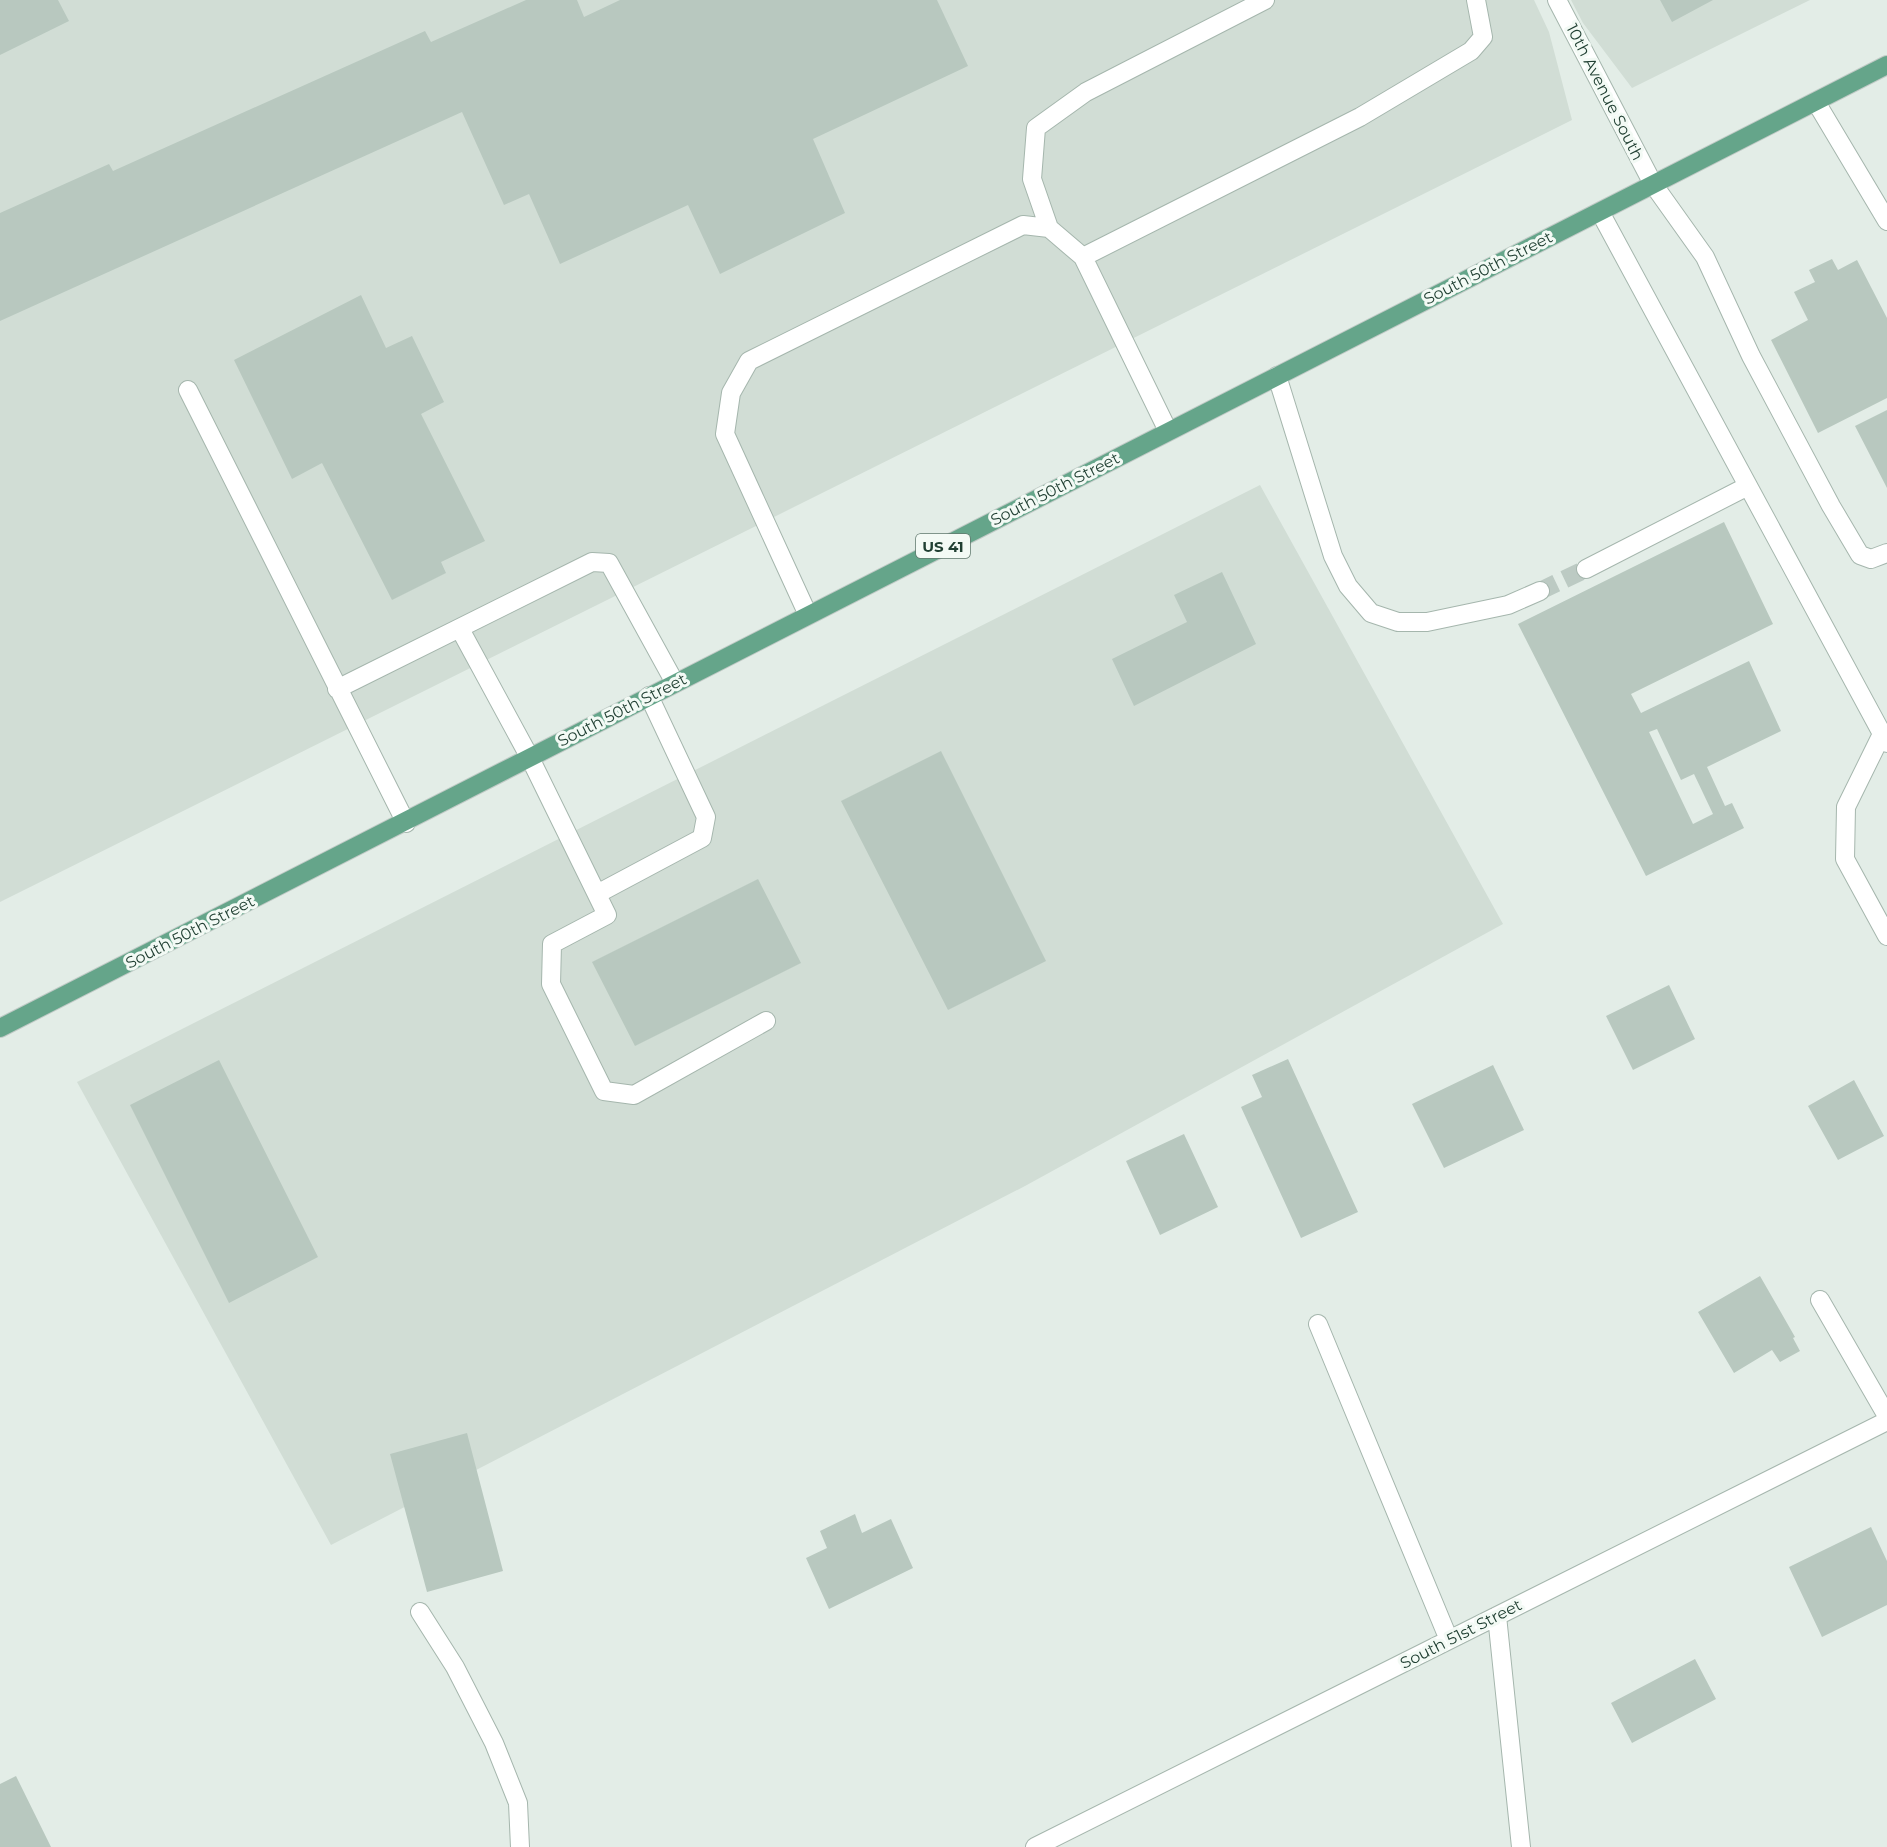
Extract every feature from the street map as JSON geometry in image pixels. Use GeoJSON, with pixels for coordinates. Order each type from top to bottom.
{"type":"FeatureCollection","features":[{"type":"Feature","properties":{"kind":"main road","name":"South 50th Street"},"geometry":{"type":"LineString","coordinates":[[0,1028],[406,823],[649,696],[1887,65]]}},
{"type":"Feature","properties":{"kind":"street"},"geometry":{"type":"LineString","coordinates":[[1168,431],[1083,257],[1049,228],[1032,179],[1036,128],[1086,92],[1265,0]]}},
{"type":"Feature","properties":{"kind":"street"},"geometry":{"type":"LineString","coordinates":[[1083,257],[1360,117],[1471,51],[1483,37],[1476,0]]}},
{"type":"Feature","properties":{"kind":"street","name":"10th Avenue South"},"geometry":{"type":"LineString","coordinates":[[1557,0],[1653,184],[1705,257],[1751,356],[1831,506],[1860,555],[1871,559],[1887,553]]}},
{"type":"Feature","properties":{"kind":"street"},"geometry":{"type":"LineString","coordinates":[[1816,102],[1887,221]]}},
{"type":"Feature","properties":{"kind":"street"},"geometry":{"type":"LineString","coordinates":[[1600,212],[1885,739],[1846,807],[1845,859],[1887,936]]}},
{"type":"Feature","properties":{"kind":"street"},"geometry":{"type":"LineString","coordinates":[[808,615],[724,434],[731,393],[749,361],[1023,225],[1049,228]]}},
{"type":"Feature","properties":{"kind":"street"},"geometry":{"type":"LineString","coordinates":[[1277,376],[1333,556],[1348,586],[1371,613],[1398,622],[1427,622],[1508,605],[1540,591]]}},
{"type":"Feature","properties":{"kind":"street"},"geometry":{"type":"LineString","coordinates":[[188,390],[406,823]]}},
{"type":"Feature","properties":{"kind":"street"},"geometry":{"type":"LineString","coordinates":[[1587,569],[1748,486]]}},
{"type":"Feature","properties":{"kind":"street"},"geometry":{"type":"LineString","coordinates":[[337,689],[592,562],[609,563],[675,683]]}},
{"type":"Feature","properties":{"kind":"street"},"geometry":{"type":"LineString","coordinates":[[460,629],[530,758],[608,915],[552,944],[551,984],[604,1091],[634,1095],[766,1022]]}},
{"type":"Feature","properties":{"kind":"street"},"geometry":{"type":"LineString","coordinates":[[597,894],[702,838],[706,817],[649,696]]}},
{"type":"Feature","properties":{"kind":"street"},"geometry":{"type":"LineString","coordinates":[[1820,1300],[1887,1416]]}},
{"type":"Feature","properties":{"kind":"street"},"geometry":{"type":"LineString","coordinates":[[1318,1323],[1449,1640]]}},
{"type":"Feature","properties":{"kind":"street","name":"South 51st Street"},"geometry":{"type":"LineString","coordinates":[[1035,1847],[1887,1421]]}},
{"type":"Feature","properties":{"kind":"street"},"geometry":{"type":"LineString","coordinates":[[420,1612],[455,1667],[494,1743],[518,1803],[520,1847]]}},
{"type":"Feature","properties":{"kind":"street"},"geometry":{"type":"LineString","coordinates":[[1497,1616],[1521,1847]]}},
{"type":"Feature","properties":{"kind":"shaded area"},"geometry":{"type":"Polygon","coordinates":[[[0,0],[1534,0],[1549,32],[1572,120],[0,902],[0,0]]]}},
{"type":"Feature","properties":{"kind":"shaded area"},"geometry":{"type":"Polygon","coordinates":[[[1571,0],[1810,0],[1632,88],[1583,23],[1571,0]]]}},
{"type":"Feature","properties":{"kind":"shaded area"},"geometry":{"type":"Polygon","coordinates":[[[1260,485],[1503,924],[1025,1186],[331,1545],[77,1082],[1260,485]]]}},
{"type":"Feature","properties":{"kind":"building"},"geometry":{"type":"Polygon","coordinates":[[[0,0],[58,0],[69,21],[0,55],[0,0]]]}},
{"type":"Feature","properties":{"kind":"building"},"geometry":{"type":"Polygon","coordinates":[[[526,0],[577,0],[584,17],[620,0],[937,0],[968,66],[813,139],[845,213],[720,274],[688,205],[560,264],[529,194],[504,205],[462,112],[0,321],[0,213],[109,164],[113,171],[425,31],[431,42],[526,0]]]}},
{"type":"Feature","properties":{"kind":"building"},"geometry":{"type":"Polygon","coordinates":[[[1660,0],[1713,0],[1672,22],[1660,0]]]}},
{"type":"Feature","properties":{"kind":"building"},"geometry":{"type":"Polygon","coordinates":[[[1832,259],[1838,270],[1857,260],[1887,318],[1887,398],[1818,433],[1771,340],[1808,320],[1794,292],[1815,282],[1809,270],[1832,259]]]}},
{"type":"Feature","properties":{"kind":"building"},"geometry":{"type":"Polygon","coordinates":[[[361,295],[386,348],[412,336],[444,402],[421,414],[485,541],[441,562],[446,573],[392,600],[322,463],[292,479],[234,360],[361,295]]]}},
{"type":"Feature","properties":{"kind":"building"},"geometry":{"type":"Polygon","coordinates":[[[1887,410],[1887,488],[1855,426],[1887,410]]]}},
{"type":"Feature","properties":{"kind":"building"},"geometry":{"type":"Polygon","coordinates":[[[1724,522],[1773,624],[1631,694],[1641,713],[1749,661],[1781,731],[1707,767],[1725,806],[1732,803],[1744,828],[1646,876],[1518,624],[1724,522]],[[1657,729],[1649,732],[1693,824],[1713,814],[1694,774],[1681,780],[1657,729]]]}},
{"type":"Feature","properties":{"kind":"building"},"geometry":{"type":"Polygon","coordinates":[[[1222,572],[1256,644],[1134,706],[1112,659],[1187,622],[1174,595],[1222,572]]]}},
{"type":"Feature","properties":{"kind":"building"},"geometry":{"type":"Polygon","coordinates":[[[941,751],[1046,961],[948,1010],[841,801],[941,751]]]}},
{"type":"Feature","properties":{"kind":"building"},"geometry":{"type":"Polygon","coordinates":[[[758,879],[801,963],[635,1046],[592,962],[758,879]]]}},
{"type":"Feature","properties":{"kind":"building"},"geometry":{"type":"Polygon","coordinates":[[[1669,985],[1695,1039],[1633,1070],[1606,1016],[1669,985]]]}},
{"type":"Feature","properties":{"kind":"building"},"geometry":{"type":"Polygon","coordinates":[[[1288,1059],[1358,1212],[1301,1238],[1241,1107],[1262,1097],[1252,1075],[1288,1059]]]}},
{"type":"Feature","properties":{"kind":"building"},"geometry":{"type":"Polygon","coordinates":[[[219,1060],[318,1257],[229,1303],[130,1105],[219,1060]]]}},
{"type":"Feature","properties":{"kind":"building"},"geometry":{"type":"Polygon","coordinates":[[[1493,1065],[1524,1130],[1444,1168],[1412,1104],[1493,1065]]]}},
{"type":"Feature","properties":{"kind":"building"},"geometry":{"type":"Polygon","coordinates":[[[1854,1080],[1884,1136],[1838,1160],[1808,1106],[1854,1080]]]}},
{"type":"Feature","properties":{"kind":"building"},"geometry":{"type":"Polygon","coordinates":[[[1184,1134],[1218,1207],[1160,1235],[1126,1161],[1184,1134]]]}},
{"type":"Feature","properties":{"kind":"building"},"geometry":{"type":"Polygon","coordinates":[[[1760,1276],[1795,1337],[1793,1338],[1800,1351],[1780,1362],[1772,1350],[1734,1373],[1698,1312],[1760,1276]]]}},
{"type":"Feature","properties":{"kind":"building"},"geometry":{"type":"Polygon","coordinates":[[[467,1433],[503,1571],[427,1592],[390,1454],[467,1433]]]}},
{"type":"Feature","properties":{"kind":"building"},"geometry":{"type":"Polygon","coordinates":[[[855,1514],[862,1533],[891,1519],[913,1568],[829,1609],[806,1558],[827,1548],[820,1531],[855,1514]]]}},
{"type":"Feature","properties":{"kind":"building"},"geometry":{"type":"Polygon","coordinates":[[[1871,1527],[1887,1561],[1887,1605],[1822,1637],[1789,1567],[1871,1527]]]}},
{"type":"Feature","properties":{"kind":"building"},"geometry":{"type":"Polygon","coordinates":[[[1695,1659],[1716,1699],[1632,1743],[1611,1703],[1695,1659]]]}},
{"type":"Feature","properties":{"kind":"building"},"geometry":{"type":"Polygon","coordinates":[[[16,1776],[51,1847],[0,1847],[0,1784],[16,1776]]]}},
{"type":"Feature","properties":{"kind":"tunnel"},"geometry":{"type":"LineString","coordinates":[[1540,591],[1586,569]]}}]}
